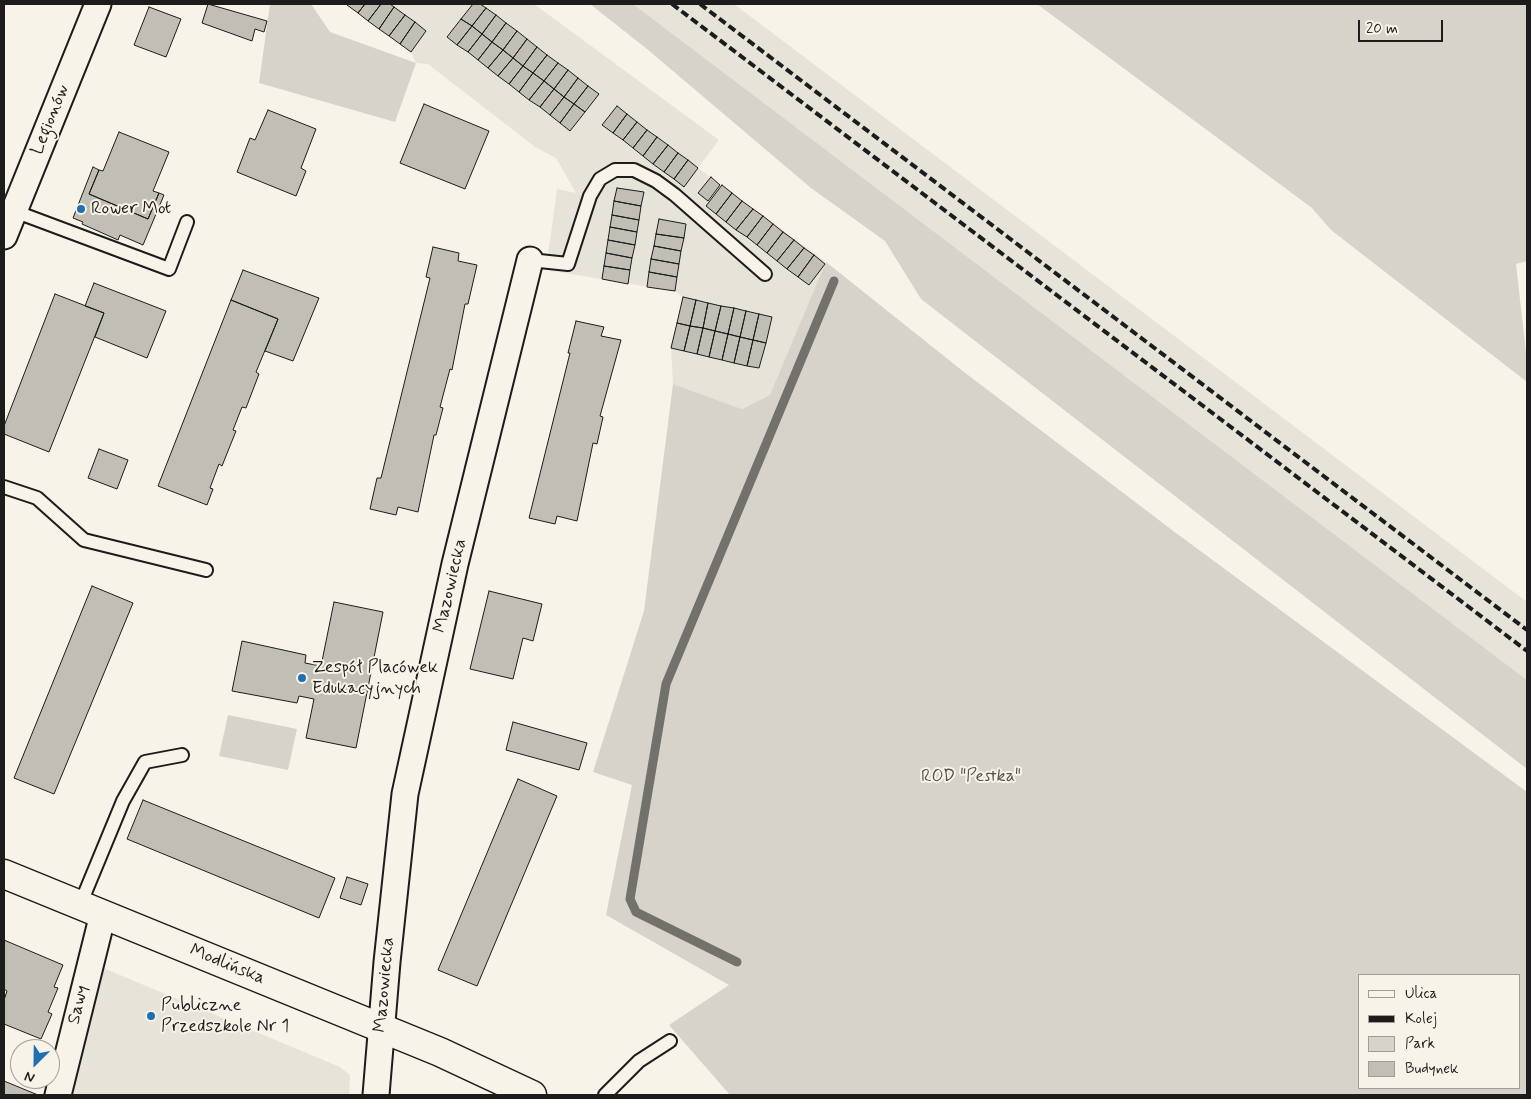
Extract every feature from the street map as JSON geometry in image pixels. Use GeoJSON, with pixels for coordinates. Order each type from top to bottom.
{"type":"FeatureCollection","features":[{"type":"Feature","properties":{"kind":"main road","name":"Modlińska"},"geometry":{"type":"LineString","coordinates":[[4,874],[381,1027],[458,1060],[532,1095]]}},
{"type":"Feature","properties":{"kind":"street","name":"Legionów"},"geometry":{"type":"LineString","coordinates":[[4,236],[14,193],[98,4]]}},
{"type":"Feature","properties":{"kind":"street","name":"Mazowiecka"},"geometry":{"type":"LineString","coordinates":[[376,1095],[381,1027],[405,794],[455,564],[530,260]]}},
{"type":"Feature","properties":{"kind":"street","name":"Sawy"},"geometry":{"type":"LineString","coordinates":[[58,1095],[91,910]]}},
{"type":"Feature","properties":{"kind":"lane"},"geometry":{"type":"LineString","coordinates":[[530,260],[568,264],[590,196],[600,179],[615,170],[634,170],[656,181],[675,195],[765,274]]}},
{"type":"Feature","properties":{"kind":"lane"},"geometry":{"type":"LineString","coordinates":[[14,193],[169,269],[187,222]]}},
{"type":"Feature","properties":{"kind":"lane"},"geometry":{"type":"LineString","coordinates":[[4,487],[37,498],[84,540],[206,570]]}},
{"type":"Feature","properties":{"kind":"lane"},"geometry":{"type":"LineString","coordinates":[[91,910],[122,801],[145,762],[182,755]]}},
{"type":"Feature","properties":{"kind":"lane"},"geometry":{"type":"LineString","coordinates":[[605,1095],[638,1061],[670,1041]]}},
{"type":"Feature","properties":{"kind":"shaded area"},"geometry":{"type":"Polygon","coordinates":[[[346,4],[534,4],[719,140],[698,168],[826,262],[771,395],[742,409],[673,384],[671,348],[683,297],[675,291],[546,270],[557,189],[576,193],[556,158],[535,147],[428,64],[416,63],[411,52],[346,4]]]}},
{"type":"Feature","properties":{"kind":"shaded area"},"geometry":{"type":"Polygon","coordinates":[[[633,4],[734,4],[1527,602],[1527,680],[633,4]]]}},
{"type":"Feature","properties":{"kind":"shaded area","name":"Publiczne Przedszkole Nr 1"},"geometry":{"type":"Polygon","coordinates":[[[96,965],[340,1067],[350,1075],[349,1095],[65,1095],[96,965]]]}},
{"type":"Feature","properties":{"kind":"green space"},"geometry":{"type":"Polygon","coordinates":[[[270,4],[311,4],[330,32],[416,63],[395,122],[259,83],[270,4]]]}},
{"type":"Feature","properties":{"kind":"green space"},"geometry":{"type":"Polygon","coordinates":[[[590,4],[633,4],[1527,680],[1527,769],[921,299],[885,241],[811,188],[647,49],[590,4]]]}},
{"type":"Feature","properties":{"kind":"green space"},"geometry":{"type":"Polygon","coordinates":[[[1037,4],[1527,4],[1527,261],[1516,264],[1527,361],[1527,382],[1331,230],[1312,208],[1037,4]]]}},
{"type":"Feature","properties":{"kind":"green space","name":"ROD \"Pestka\""},"geometry":{"type":"Polygon","coordinates":[[[826,262],[964,372],[1176,533],[1527,792],[1527,1095],[730,1095],[669,1025],[729,985],[606,915],[632,785],[593,772],[644,611],[673,384],[742,409],[770,395],[826,262]]]}},
{"type":"Feature","properties":{"kind":"green space"},"geometry":{"type":"Polygon","coordinates":[[[228,715],[297,729],[288,770],[219,756],[228,715]]]}},
{"type":"Feature","properties":{"kind":"building"},"geometry":{"type":"Polygon","coordinates":[[[208,4],[267,21],[264,32],[255,29],[252,41],[202,23],[208,4]]]}},
{"type":"Feature","properties":{"kind":"building"},"geometry":{"type":"Polygon","coordinates":[[[365,4],[358,13],[347,5],[365,4]]]}},
{"type":"Feature","properties":{"kind":"building"},"geometry":{"type":"Polygon","coordinates":[[[365,4],[381,4],[368,21],[358,13],[365,4]]]}},
{"type":"Feature","properties":{"kind":"building"},"geometry":{"type":"Polygon","coordinates":[[[381,4],[390,4],[394,7],[379,29],[368,21],[381,4]]]}},
{"type":"Feature","properties":{"kind":"building"},"geometry":{"type":"Polygon","coordinates":[[[473,4],[480,4],[486,8],[472,26],[461,19],[473,4]]]}},
{"type":"Feature","properties":{"kind":"building"},"geometry":{"type":"Polygon","coordinates":[[[149,7],[181,19],[166,57],[134,45],[149,7]]]}},
{"type":"Feature","properties":{"kind":"building"},"geometry":{"type":"Polygon","coordinates":[[[394,7],[405,15],[389,36],[379,29],[394,7]]]}},
{"type":"Feature","properties":{"kind":"building"},"geometry":{"type":"Polygon","coordinates":[[[486,8],[496,15],[482,34],[472,26],[486,8]]]}},
{"type":"Feature","properties":{"kind":"building"},"geometry":{"type":"Polygon","coordinates":[[[405,15],[415,22],[400,44],[389,36],[405,15]]]}},
{"type":"Feature","properties":{"kind":"building"},"geometry":{"type":"Polygon","coordinates":[[[496,15],[506,23],[492,42],[482,34],[496,15]]]}},
{"type":"Feature","properties":{"kind":"building"},"geometry":{"type":"Polygon","coordinates":[[[461,19],[472,26],[457,45],[447,37],[461,19]]]}},
{"type":"Feature","properties":{"kind":"building"},"geometry":{"type":"Polygon","coordinates":[[[415,22],[426,31],[411,52],[400,44],[415,22]]]}},
{"type":"Feature","properties":{"kind":"building"},"geometry":{"type":"Polygon","coordinates":[[[506,23],[517,31],[503,50],[492,42],[506,23]]]}},
{"type":"Feature","properties":{"kind":"building"},"geometry":{"type":"Polygon","coordinates":[[[472,26],[482,34],[468,52],[457,45],[472,26]]]}},
{"type":"Feature","properties":{"kind":"building"},"geometry":{"type":"Polygon","coordinates":[[[517,31],[527,39],[513,58],[503,50],[517,31]]]}},
{"type":"Feature","properties":{"kind":"building"},"geometry":{"type":"Polygon","coordinates":[[[482,34],[492,42],[478,60],[468,52],[482,34]]]}},
{"type":"Feature","properties":{"kind":"building"},"geometry":{"type":"Polygon","coordinates":[[[527,39],[537,47],[523,66],[513,58],[527,39]]]}},
{"type":"Feature","properties":{"kind":"building"},"geometry":{"type":"Polygon","coordinates":[[[492,42],[503,50],[488,68],[478,60],[492,42]]]}},
{"type":"Feature","properties":{"kind":"building"},"geometry":{"type":"Polygon","coordinates":[[[537,47],[547,55],[533,73],[523,66],[537,47]]]}},
{"type":"Feature","properties":{"kind":"building"},"geometry":{"type":"Polygon","coordinates":[[[503,50],[513,58],[498,76],[488,68],[503,50]]]}},
{"type":"Feature","properties":{"kind":"building"},"geometry":{"type":"Polygon","coordinates":[[[547,55],[558,63],[544,81],[533,73],[547,55]]]}},
{"type":"Feature","properties":{"kind":"building"},"geometry":{"type":"Polygon","coordinates":[[[513,58],[523,66],[509,84],[498,76],[513,58]]]}},
{"type":"Feature","properties":{"kind":"building"},"geometry":{"type":"Polygon","coordinates":[[[558,63],[568,70],[554,89],[544,81],[558,63]]]}},
{"type":"Feature","properties":{"kind":"building"},"geometry":{"type":"Polygon","coordinates":[[[523,66],[533,73],[519,92],[509,84],[523,66]]]}},
{"type":"Feature","properties":{"kind":"building"},"geometry":{"type":"Polygon","coordinates":[[[568,70],[578,78],[564,97],[554,89],[568,70]]]}},
{"type":"Feature","properties":{"kind":"building"},"geometry":{"type":"Polygon","coordinates":[[[533,73],[544,81],[529,100],[519,92],[533,73]]]}},
{"type":"Feature","properties":{"kind":"building"},"geometry":{"type":"Polygon","coordinates":[[[578,78],[588,86],[574,104],[564,97],[578,78]]]}},
{"type":"Feature","properties":{"kind":"building"},"geometry":{"type":"Polygon","coordinates":[[[544,81],[554,89],[540,107],[529,100],[544,81]]]}},
{"type":"Feature","properties":{"kind":"building"},"geometry":{"type":"Polygon","coordinates":[[[588,86],[599,94],[585,112],[574,104],[588,86]]]}},
{"type":"Feature","properties":{"kind":"building"},"geometry":{"type":"Polygon","coordinates":[[[554,89],[564,97],[550,115],[540,107],[554,89]]]}},
{"type":"Feature","properties":{"kind":"building"},"geometry":{"type":"Polygon","coordinates":[[[564,97],[574,104],[560,123],[550,115],[564,97]]]}},
{"type":"Feature","properties":{"kind":"building"},"geometry":{"type":"Polygon","coordinates":[[[424,104],[489,131],[465,189],[400,163],[424,104]]]}},
{"type":"Feature","properties":{"kind":"building"},"geometry":{"type":"Polygon","coordinates":[[[574,104],[585,112],[570,131],[560,123],[574,104]]]}},
{"type":"Feature","properties":{"kind":"building"},"geometry":{"type":"Polygon","coordinates":[[[617,106],[627,114],[613,133],[602,125],[617,106]]]}},
{"type":"Feature","properties":{"kind":"building"},"geometry":{"type":"Polygon","coordinates":[[[268,110],[316,129],[301,168],[306,171],[296,196],[237,172],[250,138],[255,140],[268,110]]]}},
{"type":"Feature","properties":{"kind":"building"},"geometry":{"type":"Polygon","coordinates":[[[627,114],[637,122],[623,140],[613,133],[627,114]]]}},
{"type":"Feature","properties":{"kind":"building"},"geometry":{"type":"Polygon","coordinates":[[[637,122],[647,130],[633,148],[623,140],[637,122]]]}},
{"type":"Feature","properties":{"kind":"building"},"geometry":{"type":"Polygon","coordinates":[[[647,130],[657,137],[643,156],[633,148],[647,130]]]}},
{"type":"Feature","properties":{"kind":"building"},"geometry":{"type":"Polygon","coordinates":[[[119,132],[169,152],[153,191],[159,193],[148,219],[89,194],[99,170],[103,171],[119,132]]]}},
{"type":"Feature","properties":{"kind":"building"},"geometry":{"type":"Polygon","coordinates":[[[657,137],[668,145],[653,164],[643,156],[657,137]]]}},
{"type":"Feature","properties":{"kind":"building"},"geometry":{"type":"Polygon","coordinates":[[[668,145],[678,153],[664,172],[653,164],[668,145]]]}},
{"type":"Feature","properties":{"kind":"building"},"geometry":{"type":"Polygon","coordinates":[[[678,153],[688,160],[674,179],[664,172],[678,153]]]}},
{"type":"Feature","properties":{"kind":"building"},"geometry":{"type":"Polygon","coordinates":[[[688,160],[698,168],[684,187],[674,179],[688,160]]]}},
{"type":"Feature","properties":{"kind":"building"},"geometry":{"type":"Polygon","coordinates":[[[93,167],[99,170],[89,194],[148,219],[159,193],[164,195],[143,245],[120,235],[118,240],[73,218],[93,167]]]}},
{"type":"Feature","properties":{"kind":"building"},"geometry":{"type":"Polygon","coordinates":[[[711,177],[720,185],[708,201],[698,193],[711,177]]]}},
{"type":"Feature","properties":{"kind":"building"},"geometry":{"type":"Polygon","coordinates":[[[722,185],[732,193],[716,214],[706,206],[722,185]]]}},
{"type":"Feature","properties":{"kind":"building"},"geometry":{"type":"Polygon","coordinates":[[[617,188],[644,192],[641,206],[614,201],[617,188]]]}},
{"type":"Feature","properties":{"kind":"building"},"geometry":{"type":"Polygon","coordinates":[[[732,193],[742,201],[726,222],[716,214],[732,193]]]}},
{"type":"Feature","properties":{"kind":"building"},"geometry":{"type":"Polygon","coordinates":[[[614,201],[641,206],[639,220],[612,215],[614,201]]]}},
{"type":"Feature","properties":{"kind":"building"},"geometry":{"type":"Polygon","coordinates":[[[742,201],[753,209],[736,230],[726,222],[742,201]]]}},
{"type":"Feature","properties":{"kind":"building"},"geometry":{"type":"Polygon","coordinates":[[[753,209],[763,216],[747,237],[736,230],[753,209]]]}},
{"type":"Feature","properties":{"kind":"building"},"geometry":{"type":"Polygon","coordinates":[[[612,215],[639,220],[637,232],[610,227],[612,215]]]}},
{"type":"Feature","properties":{"kind":"building"},"geometry":{"type":"Polygon","coordinates":[[[763,216],[773,224],[757,245],[747,237],[763,216]]]}},
{"type":"Feature","properties":{"kind":"building"},"geometry":{"type":"Polygon","coordinates":[[[659,219],[686,224],[684,238],[656,234],[659,219]]]}},
{"type":"Feature","properties":{"kind":"building"},"geometry":{"type":"Polygon","coordinates":[[[773,224],[783,232],[767,253],[757,245],[773,224]]]}},
{"type":"Feature","properties":{"kind":"building"},"geometry":{"type":"Polygon","coordinates":[[[610,227],[637,232],[635,245],[608,240],[610,227]]]}},
{"type":"Feature","properties":{"kind":"building"},"geometry":{"type":"Polygon","coordinates":[[[783,232],[794,240],[777,261],[767,253],[783,232]]]}},
{"type":"Feature","properties":{"kind":"building"},"geometry":{"type":"Polygon","coordinates":[[[656,234],[684,238],[681,251],[654,246],[656,234]]]}},
{"type":"Feature","properties":{"kind":"building"},"geometry":{"type":"Polygon","coordinates":[[[608,240],[635,245],[632,258],[606,253],[608,240]]]}},
{"type":"Feature","properties":{"kind":"building"},"geometry":{"type":"Polygon","coordinates":[[[794,240],[804,248],[787,269],[777,261],[794,240]]]}},
{"type":"Feature","properties":{"kind":"building"},"geometry":{"type":"Polygon","coordinates":[[[654,246],[681,251],[679,264],[651,259],[654,246]]]}},
{"type":"Feature","properties":{"kind":"building"},"geometry":{"type":"Polygon","coordinates":[[[433,247],[459,253],[458,261],[477,265],[468,304],[465,304],[452,370],[450,369],[440,407],[443,408],[436,435],[434,435],[418,512],[398,507],[396,515],[370,509],[377,478],[381,478],[430,278],[426,277],[433,247]]]}},
{"type":"Feature","properties":{"kind":"building"},"geometry":{"type":"Polygon","coordinates":[[[804,248],[814,255],[798,277],[787,269],[804,248]]]}},
{"type":"Feature","properties":{"kind":"building"},"geometry":{"type":"Polygon","coordinates":[[[606,253],[632,258],[630,270],[604,266],[606,253]]]}},
{"type":"Feature","properties":{"kind":"building"},"geometry":{"type":"Polygon","coordinates":[[[814,255],[825,264],[809,285],[798,277],[814,255]]]}},
{"type":"Feature","properties":{"kind":"building"},"geometry":{"type":"Polygon","coordinates":[[[651,259],[679,264],[677,277],[649,272],[651,259]]]}},
{"type":"Feature","properties":{"kind":"building"},"geometry":{"type":"Polygon","coordinates":[[[604,266],[630,270],[628,284],[602,279],[604,266]]]}},
{"type":"Feature","properties":{"kind":"building"},"geometry":{"type":"Polygon","coordinates":[[[243,270],[319,298],[293,361],[265,351],[278,319],[231,300],[243,270]]]}},
{"type":"Feature","properties":{"kind":"building"},"geometry":{"type":"Polygon","coordinates":[[[649,272],[677,277],[675,291],[647,287],[649,272]]]}},
{"type":"Feature","properties":{"kind":"building"},"geometry":{"type":"Polygon","coordinates":[[[94,283],[166,311],[147,358],[95,337],[104,313],[85,306],[94,283]]]}},
{"type":"Feature","properties":{"kind":"building"},"geometry":{"type":"Polygon","coordinates":[[[55,294],[104,313],[49,452],[4,434],[4,426],[55,294]]]}},
{"type":"Feature","properties":{"kind":"building"},"geometry":{"type":"Polygon","coordinates":[[[683,297],[696,300],[690,326],[677,323],[683,297]]]}},
{"type":"Feature","properties":{"kind":"building"},"geometry":{"type":"Polygon","coordinates":[[[231,300],[278,319],[256,372],[259,374],[246,408],[242,407],[233,430],[236,431],[222,466],[219,464],[210,488],[213,489],[207,505],[158,486],[231,300]]]}},
{"type":"Feature","properties":{"kind":"building"},"geometry":{"type":"Polygon","coordinates":[[[696,300],[708,303],[703,328],[690,326],[696,300]]]}},
{"type":"Feature","properties":{"kind":"building"},"geometry":{"type":"Polygon","coordinates":[[[708,303],[721,306],[715,331],[703,328],[708,303]]]}},
{"type":"Feature","properties":{"kind":"building"},"geometry":{"type":"Polygon","coordinates":[[[721,306],[734,308],[728,334],[715,331],[721,306]]]}},
{"type":"Feature","properties":{"kind":"building"},"geometry":{"type":"Polygon","coordinates":[[[734,308],[746,311],[740,337],[728,334],[734,308]]]}},
{"type":"Feature","properties":{"kind":"building"},"geometry":{"type":"Polygon","coordinates":[[[746,311],[759,314],[753,340],[740,337],[746,311]]]}},
{"type":"Feature","properties":{"kind":"building"},"geometry":{"type":"Polygon","coordinates":[[[759,314],[772,317],[766,343],[753,340],[759,314]]]}},
{"type":"Feature","properties":{"kind":"building"},"geometry":{"type":"Polygon","coordinates":[[[576,321],[604,327],[601,336],[621,340],[600,416],[603,417],[597,444],[593,443],[577,521],[557,516],[555,524],[529,518],[570,353],[568,353],[576,321]]]}},
{"type":"Feature","properties":{"kind":"building"},"geometry":{"type":"Polygon","coordinates":[[[677,323],[690,326],[684,351],[671,348],[677,323]]]}},
{"type":"Feature","properties":{"kind":"building"},"geometry":{"type":"Polygon","coordinates":[[[690,326],[703,328],[697,354],[684,351],[690,326]]]}},
{"type":"Feature","properties":{"kind":"building"},"geometry":{"type":"Polygon","coordinates":[[[703,328],[715,331],[709,357],[697,354],[703,328]]]}},
{"type":"Feature","properties":{"kind":"building"},"geometry":{"type":"Polygon","coordinates":[[[715,331],[728,334],[722,360],[709,357],[715,331]]]}},
{"type":"Feature","properties":{"kind":"building"},"geometry":{"type":"Polygon","coordinates":[[[728,334],[740,337],[734,363],[722,360],[728,334]]]}},
{"type":"Feature","properties":{"kind":"building"},"geometry":{"type":"Polygon","coordinates":[[[740,337],[753,340],[747,366],[734,363],[740,337]]]}},
{"type":"Feature","properties":{"kind":"building"},"geometry":{"type":"Polygon","coordinates":[[[753,340],[766,343],[759,368],[747,366],[753,340]]]}},
{"type":"Feature","properties":{"kind":"building"},"geometry":{"type":"Polygon","coordinates":[[[99,449],[128,460],[117,489],[88,478],[99,449]]]}},
{"type":"Feature","properties":{"kind":"building"},"geometry":{"type":"Polygon","coordinates":[[[92,586],[133,603],[54,794],[14,778],[92,586]]]}},
{"type":"Feature","properties":{"kind":"building"},"geometry":{"type":"Polygon","coordinates":[[[489,591],[542,604],[533,641],[523,638],[513,679],[470,669],[489,591]]]}},
{"type":"Feature","properties":{"kind":"building","name":"Zespół Placówek Edukacyjnych"},"geometry":{"type":"Polygon","coordinates":[[[334,602],[383,612],[356,748],[306,738],[314,699],[299,696],[297,703],[232,691],[242,641],[306,655],[305,663],[321,666],[334,602]]]}},
{"type":"Feature","properties":{"kind":"building"},"geometry":{"type":"Polygon","coordinates":[[[513,722],[587,743],[579,770],[506,750],[513,722]]]}},
{"type":"Feature","properties":{"kind":"building"},"geometry":{"type":"Polygon","coordinates":[[[518,779],[557,796],[477,986],[438,970],[518,779]]]}},
{"type":"Feature","properties":{"kind":"building"},"geometry":{"type":"Polygon","coordinates":[[[143,800],[335,878],[319,918],[127,839],[143,800]]]}},
{"type":"Feature","properties":{"kind":"building"},"geometry":{"type":"Polygon","coordinates":[[[347,877],[368,884],[361,905],[340,898],[347,877]]]}},
{"type":"Feature","properties":{"kind":"building"},"geometry":{"type":"Polygon","coordinates":[[[4,940],[63,965],[54,987],[58,988],[48,1012],[52,1014],[41,1039],[4,1024],[4,1000],[7,991],[4,989],[4,940]]]}},
{"type":"Feature","properties":{"kind":"building"},"geometry":{"type":"Polygon","coordinates":[[[4,1081],[10,1083],[10,1089],[23,1089],[38,1095],[4,1095],[4,1081]]]}},
{"type":"Feature","properties":{"kind":"waterway"},"geometry":{"type":"LineString","coordinates":[[737,962],[636,912],[630,899],[666,684],[834,281]]}},
{"type":"Feature","properties":{"kind":"railway"},"geometry":{"type":"LineString","coordinates":[[672,4],[1527,651]]}},
{"type":"Feature","properties":{"kind":"railway"},"geometry":{"type":"LineString","coordinates":[[700,4],[1527,630]]}},
{"type":"Feature","properties":{"kind":"place","name":"Rower Mot"},"geometry":{"type":"Point","coordinates":[81,209]}},
{"type":"Feature","properties":{"kind":"place","name":"Zespół Placówek Edukacyjnych"},"geometry":{"type":"Point","coordinates":[302,678]}},
{"type":"Feature","properties":{"kind":"place","name":"Publiczne Przedszkole Nr 1"},"geometry":{"type":"Point","coordinates":[151,1016]}}]}
